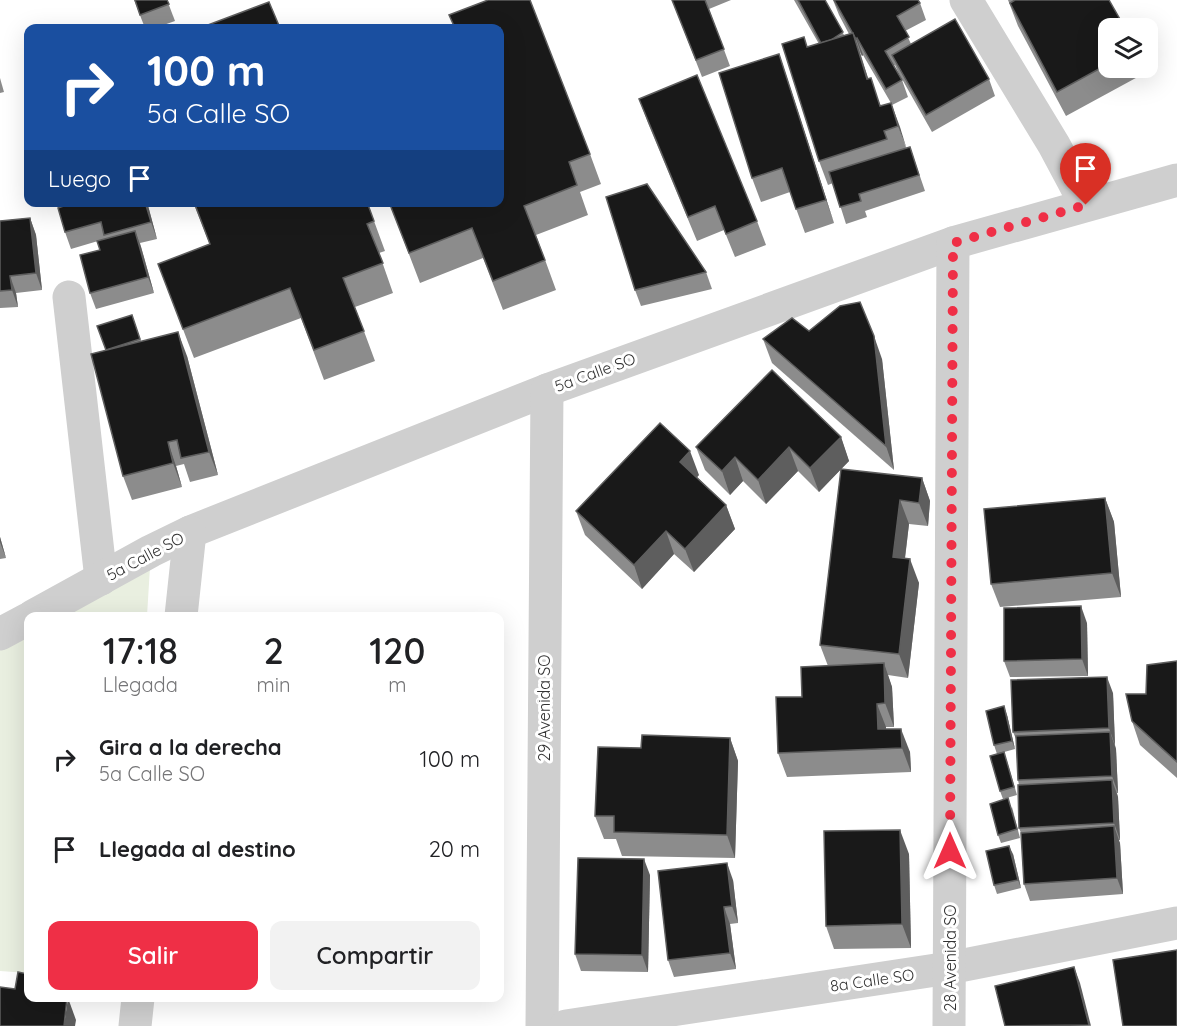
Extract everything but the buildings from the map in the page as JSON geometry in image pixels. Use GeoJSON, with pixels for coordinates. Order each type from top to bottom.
{"type":"FeatureCollection","features":[{"type":"Feature","properties":{"kind":"street"},"geometry":{"type":"LineString","coordinates":[[966,0],[1054,145],[1086,205]]}},
{"type":"Feature","properties":{"kind":"street","name":"5a Calle SO"},"geometry":{"type":"LineString","coordinates":[[40,612],[190,532],[546,390],[953,243],[1177,180]]}},
{"type":"Feature","properties":{"kind":"street","name":"28 Avenida SO"},"geometry":{"type":"LineString","coordinates":[[949,1026],[953,243]]}},
{"type":"Feature","properties":{"kind":"street"},"geometry":{"type":"LineString","coordinates":[[69,297],[101,579]]}},
{"type":"Feature","properties":{"kind":"street","name":"29 Avenida SO"},"geometry":{"type":"LineString","coordinates":[[542,1026],[546,390]]}},
{"type":"Feature","properties":{"kind":"street"},"geometry":{"type":"LineString","coordinates":[[181,612],[190,532]]}},
{"type":"Feature","properties":{"kind":"street"},"geometry":{"type":"LineString","coordinates":[[0,634],[24,621]]}},
{"type":"Feature","properties":{"kind":"street","name":"8a Calle SO"},"geometry":{"type":"LineString","coordinates":[[566,1026],[950,968],[1177,923]]}},
{"type":"Feature","properties":{"kind":"street"},"geometry":{"type":"LineString","coordinates":[[135,1026],[138,1002]]}},
{"type":"Feature","properties":{"kind":"green space"},"geometry":{"type":"Polygon","coordinates":[[[151,551],[147,612],[36,612],[151,551]]]}},
{"type":"Feature","properties":{"kind":"green space"},"geometry":{"type":"Polygon","coordinates":[[[24,618],[24,973],[0,971],[0,631],[24,618]]]}},
{"type":"Feature","properties":{"kind":"route"},"geometry":{"type":"LineString","coordinates":[[950,851],[953,243],[1086,205]]}}]}
